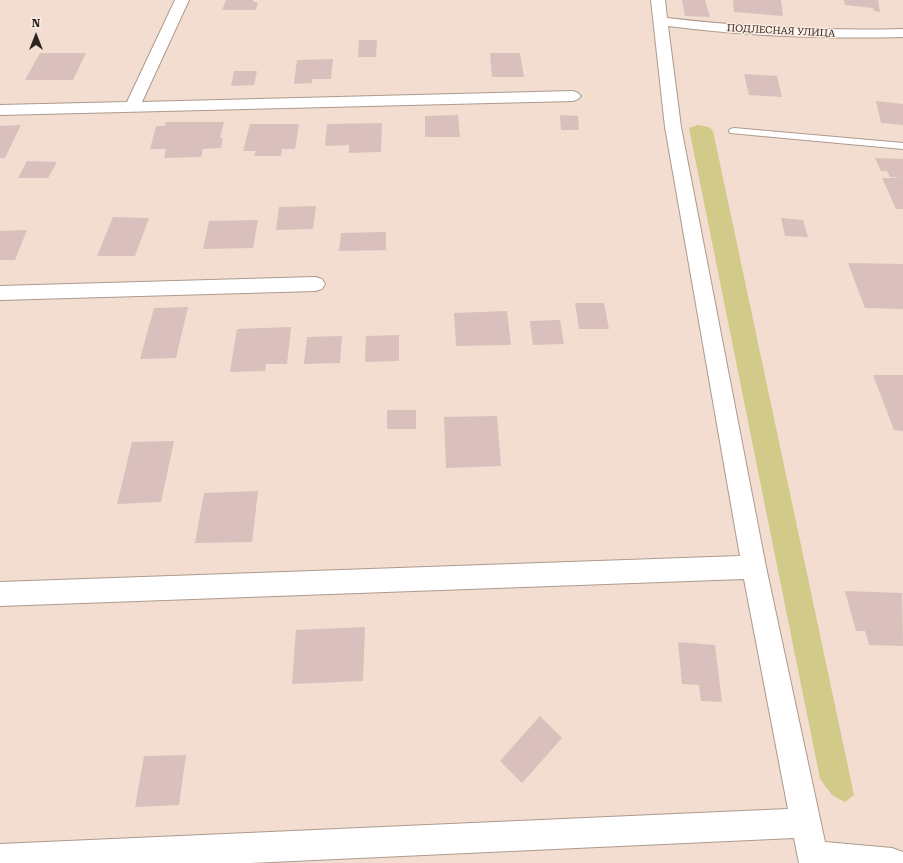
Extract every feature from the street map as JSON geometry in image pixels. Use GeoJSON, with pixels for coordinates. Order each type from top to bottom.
{"type":"FeatureCollection","features":[{"type":"Feature","properties":{"kind":"street"},"geometry":{"type":"LineString","coordinates":[[132,107],[182,0]]}},
{"type":"Feature","properties":{"kind":"street"},"geometry":{"type":"LineString","coordinates":[[658,0],[673,127],[754,567],[813,859],[892,863]]}},
{"type":"Feature","properties":{"kind":"street","name":"ПОДЛЕСНАЯ УЛИЦА"},"geometry":{"type":"LineString","coordinates":[[660,21],[735,30],[796,34],[903,33]]}},
{"type":"Feature","properties":{"kind":"street"},"geometry":{"type":"LineString","coordinates":[[0,110],[573,96]]}},
{"type":"Feature","properties":{"kind":"street"},"geometry":{"type":"LineString","coordinates":[[0,293],[315,284]]}},
{"type":"Feature","properties":{"kind":"street"},"geometry":{"type":"LineString","coordinates":[[0,594],[754,567]]}},
{"type":"Feature","properties":{"kind":"street"},"geometry":{"type":"LineString","coordinates":[[0,860],[806,823]]}},
{"type":"Feature","properties":{"kind":"lane"},"geometry":{"type":"LineString","coordinates":[[734,131],[903,146]]}},
{"type":"Feature","properties":{"kind":"shaded area"},"geometry":{"type":"Polygon","coordinates":[[[698,125],[709,127],[713,131],[854,795],[845,802],[832,795],[820,779],[689,128],[698,125]]]}},
{"type":"Feature","properties":{"kind":"building"},"geometry":{"type":"Polygon","coordinates":[[[226,0],[253,0],[253,2],[258,2],[256,10],[222,10],[226,0]]]}},
{"type":"Feature","properties":{"kind":"building"},"geometry":{"type":"Polygon","coordinates":[[[682,0],[705,0],[710,17],[685,16],[682,0]]]}},
{"type":"Feature","properties":{"kind":"building"},"geometry":{"type":"Polygon","coordinates":[[[733,0],[781,0],[783,16],[734,12],[733,0]]]}},
{"type":"Feature","properties":{"kind":"building"},"geometry":{"type":"Polygon","coordinates":[[[844,0],[878,0],[880,12],[874,11],[873,8],[845,5],[844,0]]]}},
{"type":"Feature","properties":{"kind":"building"},"geometry":{"type":"Polygon","coordinates":[[[359,40],[377,40],[376,57],[358,57],[359,40]]]}},
{"type":"Feature","properties":{"kind":"building"},"geometry":{"type":"Polygon","coordinates":[[[40,53],[86,53],[73,80],[25,80],[40,53]]]}},
{"type":"Feature","properties":{"kind":"building"},"geometry":{"type":"Polygon","coordinates":[[[490,53],[520,53],[524,77],[492,77],[490,53]]]}},
{"type":"Feature","properties":{"kind":"building"},"geometry":{"type":"Polygon","coordinates":[[[333,59],[331,79],[312,79],[312,83],[294,84],[297,60],[333,59]]]}},
{"type":"Feature","properties":{"kind":"building"},"geometry":{"type":"Polygon","coordinates":[[[234,71],[257,71],[254,85],[231,86],[234,71]]]}},
{"type":"Feature","properties":{"kind":"building"},"geometry":{"type":"Polygon","coordinates":[[[744,74],[777,76],[782,97],[749,95],[744,74]]]}},
{"type":"Feature","properties":{"kind":"building"},"geometry":{"type":"Polygon","coordinates":[[[876,101],[903,104],[903,125],[881,123],[876,101]]]}},
{"type":"Feature","properties":{"kind":"building"},"geometry":{"type":"Polygon","coordinates":[[[458,115],[460,137],[425,137],[425,116],[458,115]]]}},
{"type":"Feature","properties":{"kind":"building"},"geometry":{"type":"Polygon","coordinates":[[[560,115],[578,116],[579,130],[561,130],[560,115]]]}},
{"type":"Feature","properties":{"kind":"building"},"geometry":{"type":"Polygon","coordinates":[[[166,122],[224,122],[220,138],[223,138],[221,148],[203,149],[201,157],[164,158],[166,149],[150,149],[156,126],[165,126],[166,122]]]}},
{"type":"Feature","properties":{"kind":"building"},"geometry":{"type":"Polygon","coordinates":[[[382,123],[381,152],[349,153],[349,145],[325,146],[327,124],[382,123]]]}},
{"type":"Feature","properties":{"kind":"building"},"geometry":{"type":"Polygon","coordinates":[[[250,124],[299,124],[295,149],[282,149],[281,156],[254,156],[256,151],[243,151],[250,124]]]}},
{"type":"Feature","properties":{"kind":"building"},"geometry":{"type":"Polygon","coordinates":[[[21,125],[5,158],[0,158],[0,126],[21,125]]]}},
{"type":"Feature","properties":{"kind":"building"},"geometry":{"type":"Polygon","coordinates":[[[875,158],[903,159],[903,178],[890,177],[887,171],[881,171],[875,158]]]}},
{"type":"Feature","properties":{"kind":"building"},"geometry":{"type":"Polygon","coordinates":[[[27,161],[57,162],[48,178],[18,178],[27,161]]]}},
{"type":"Feature","properties":{"kind":"building"},"geometry":{"type":"Polygon","coordinates":[[[882,178],[903,178],[903,209],[896,209],[882,178]]]}},
{"type":"Feature","properties":{"kind":"building"},"geometry":{"type":"Polygon","coordinates":[[[316,206],[313,229],[276,230],[279,207],[316,206]]]}},
{"type":"Feature","properties":{"kind":"building"},"geometry":{"type":"Polygon","coordinates":[[[113,217],[149,218],[135,256],[97,256],[113,217]]]}},
{"type":"Feature","properties":{"kind":"building"},"geometry":{"type":"Polygon","coordinates":[[[781,218],[803,220],[808,237],[785,236],[781,218]]]}},
{"type":"Feature","properties":{"kind":"building"},"geometry":{"type":"Polygon","coordinates":[[[258,220],[253,248],[203,249],[209,221],[258,220]]]}},
{"type":"Feature","properties":{"kind":"building"},"geometry":{"type":"Polygon","coordinates":[[[27,230],[15,260],[0,260],[0,231],[27,230]]]}},
{"type":"Feature","properties":{"kind":"building"},"geometry":{"type":"Polygon","coordinates":[[[386,232],[386,250],[339,251],[341,233],[386,232]]]}},
{"type":"Feature","properties":{"kind":"building"},"geometry":{"type":"Polygon","coordinates":[[[848,263],[903,264],[903,309],[865,308],[848,263]]]}},
{"type":"Feature","properties":{"kind":"building"},"geometry":{"type":"Polygon","coordinates":[[[575,303],[604,303],[609,329],[579,329],[575,303]]]}},
{"type":"Feature","properties":{"kind":"building"},"geometry":{"type":"Polygon","coordinates":[[[188,307],[176,358],[140,359],[154,308],[188,307]]]}},
{"type":"Feature","properties":{"kind":"building"},"geometry":{"type":"Polygon","coordinates":[[[507,311],[511,345],[456,346],[454,313],[507,311]]]}},
{"type":"Feature","properties":{"kind":"building"},"geometry":{"type":"Polygon","coordinates":[[[560,320],[564,344],[533,345],[530,321],[560,320]]]}},
{"type":"Feature","properties":{"kind":"building"},"geometry":{"type":"Polygon","coordinates":[[[291,327],[287,364],[266,364],[265,371],[230,372],[237,329],[291,327]]]}},
{"type":"Feature","properties":{"kind":"building"},"geometry":{"type":"Polygon","coordinates":[[[399,335],[399,361],[365,362],[366,336],[399,335]]]}},
{"type":"Feature","properties":{"kind":"building"},"geometry":{"type":"Polygon","coordinates":[[[342,336],[340,363],[304,364],[307,337],[342,336]]]}},
{"type":"Feature","properties":{"kind":"building"},"geometry":{"type":"Polygon","coordinates":[[[873,375],[903,375],[903,431],[894,430],[873,375]]]}},
{"type":"Feature","properties":{"kind":"building"},"geometry":{"type":"Polygon","coordinates":[[[387,410],[416,410],[416,429],[387,429],[387,410]]]}},
{"type":"Feature","properties":{"kind":"building"},"geometry":{"type":"Polygon","coordinates":[[[497,416],[501,466],[446,468],[444,417],[497,416]]]}},
{"type":"Feature","properties":{"kind":"building"},"geometry":{"type":"Polygon","coordinates":[[[174,441],[161,502],[117,504],[132,442],[174,441]]]}},
{"type":"Feature","properties":{"kind":"building"},"geometry":{"type":"Polygon","coordinates":[[[258,491],[252,542],[195,543],[204,493],[258,491]]]}},
{"type":"Feature","properties":{"kind":"building"},"geometry":{"type":"Polygon","coordinates":[[[845,591],[902,593],[903,646],[869,645],[865,631],[856,631],[845,591]]]}},
{"type":"Feature","properties":{"kind":"building"},"geometry":{"type":"Polygon","coordinates":[[[365,627],[363,681],[292,684],[296,630],[365,627]]]}},
{"type":"Feature","properties":{"kind":"building"},"geometry":{"type":"Polygon","coordinates":[[[678,642],[715,645],[722,702],[701,701],[699,685],[682,684],[678,642]]]}},
{"type":"Feature","properties":{"kind":"building"},"geometry":{"type":"Polygon","coordinates":[[[540,716],[562,738],[522,783],[500,761],[540,716]]]}},
{"type":"Feature","properties":{"kind":"building"},"geometry":{"type":"Polygon","coordinates":[[[186,755],[179,805],[135,807],[144,756],[186,755]]]}}]}
